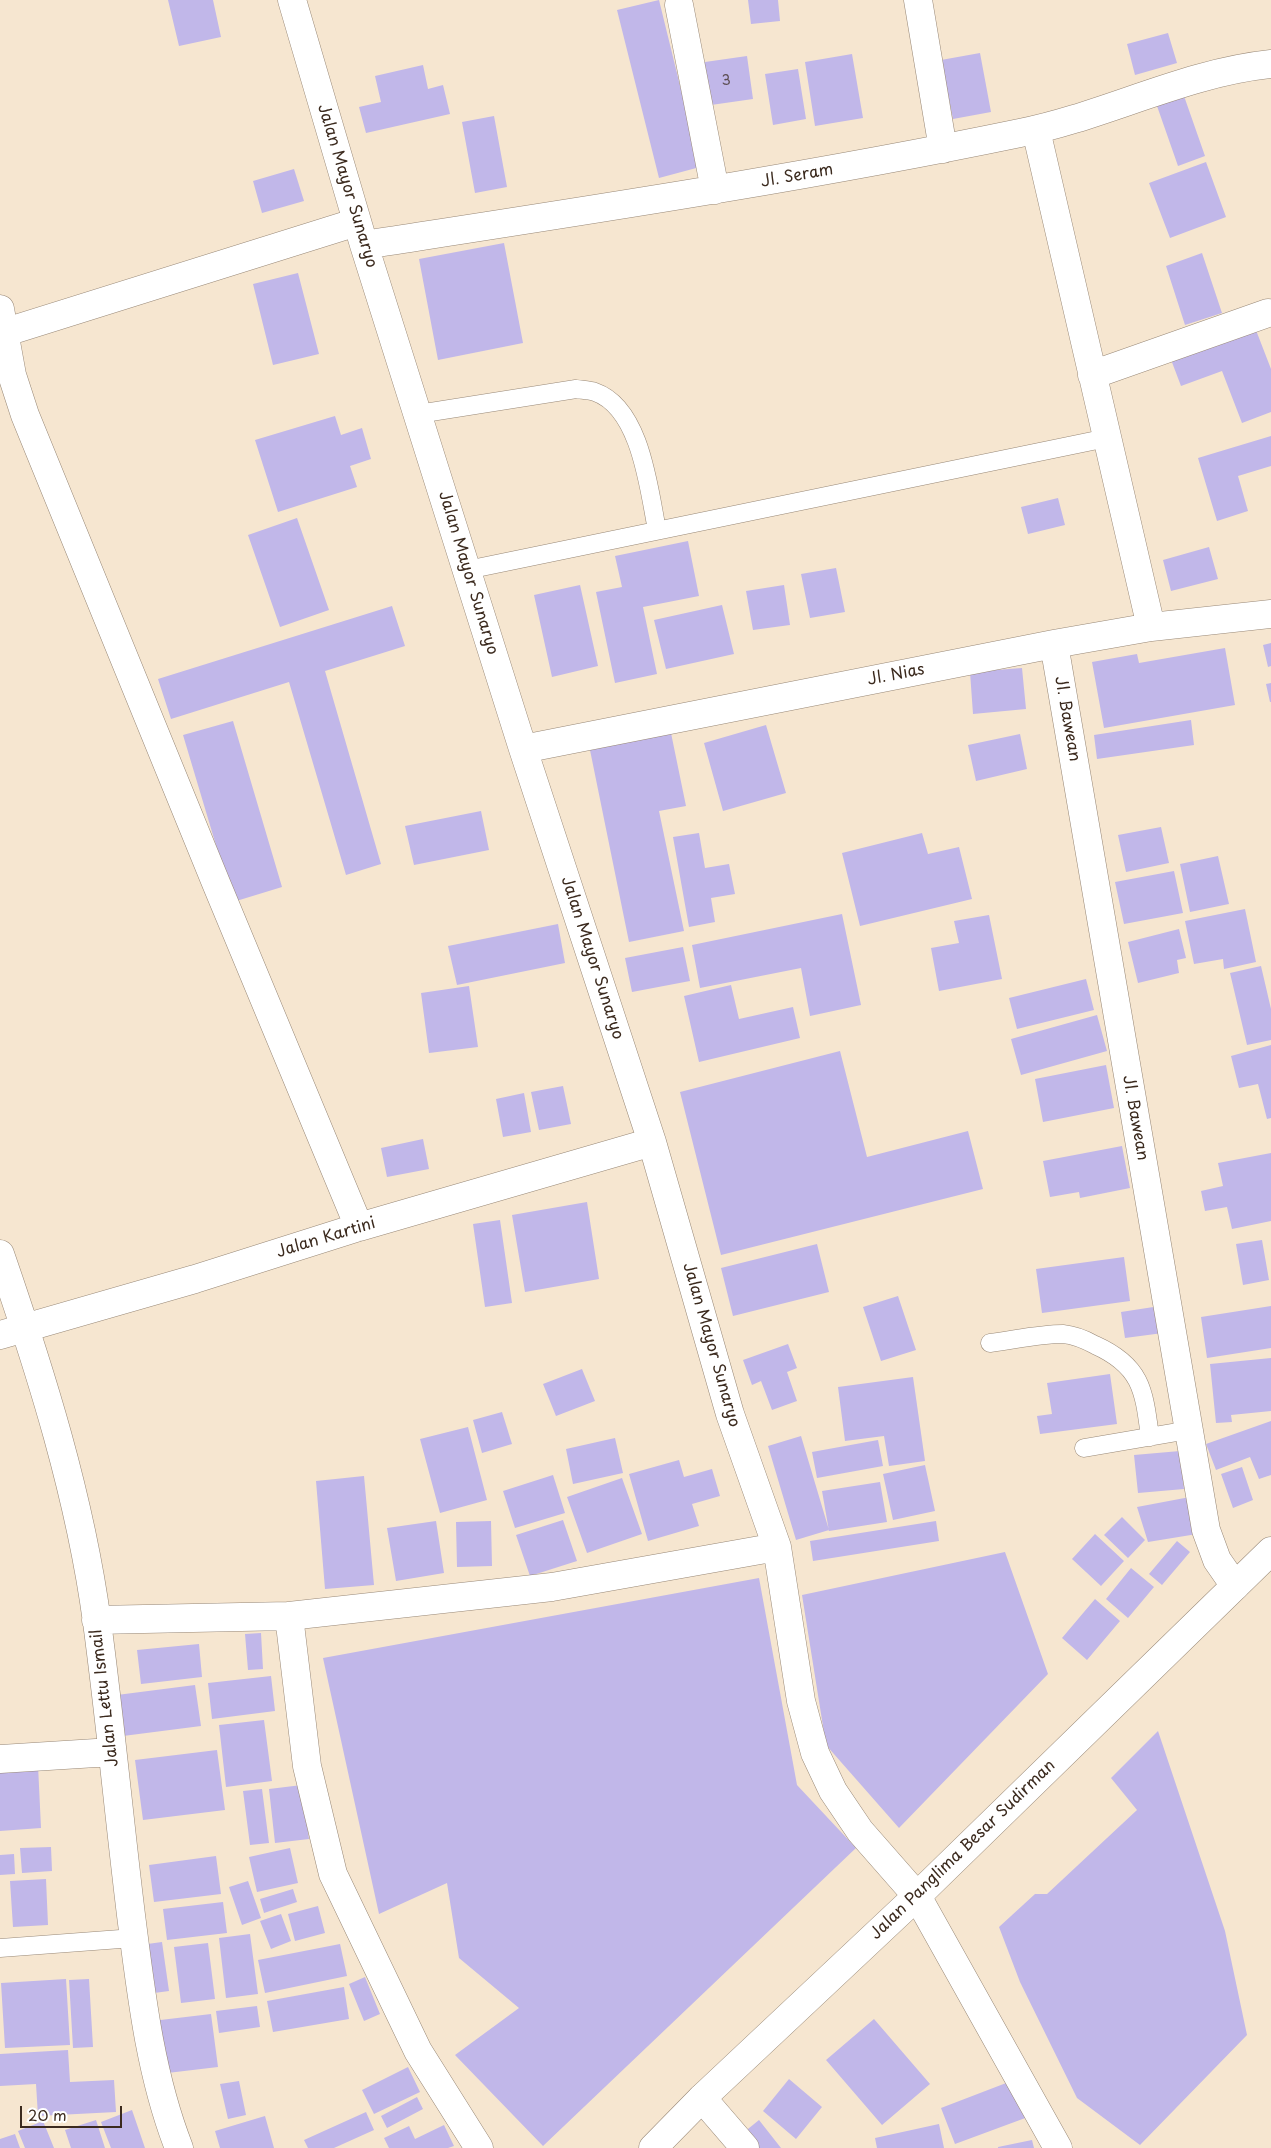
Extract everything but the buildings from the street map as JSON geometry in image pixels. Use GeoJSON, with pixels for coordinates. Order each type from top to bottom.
{"type":"FeatureCollection","features":[{"type":"Feature","properties":{"kind":"street","name":"Jalan Mayor Sunaryo"},"geometry":{"type":"LineString","coordinates":[[292,0],[361,234],[523,749],[652,1142],[730,1414],[776,1547],[802,1701],[815,1753],[833,1791],[860,1831],[917,1896],[1058,2148]]}},
{"type":"Feature","properties":{"kind":"street"},"geometry":{"type":"LineString","coordinates":[[918,0],[943,149]]}},
{"type":"Feature","properties":{"kind":"street"},"geometry":{"type":"LineString","coordinates":[[679,5],[715,190]]}},
{"type":"Feature","properties":{"kind":"street","name":"Jl. Seram"},"geometry":{"type":"LineString","coordinates":[[1,325],[361,234],[715,190],[943,149],[1036,130],[1246,67]]}},
{"type":"Feature","properties":{"kind":"street"},"geometry":{"type":"LineString","coordinates":[[1036,130],[1151,627]]}},
{"type":"Feature","properties":{"kind":"street"},"geometry":{"type":"LineString","coordinates":[[1092,375],[1268,313]]}},
{"type":"Feature","properties":{"kind":"street"},"geometry":{"type":"LineString","coordinates":[[1,325],[12,375],[29,424],[216,883],[359,1227]]}},
{"type":"Feature","properties":{"kind":"street","name":"Jl. Nias"},"geometry":{"type":"LineString","coordinates":[[523,749],[1054,644],[1151,627],[1259,615]]}},
{"type":"Feature","properties":{"kind":"street","name":"Jl. Bawean"},"geometry":{"type":"LineString","coordinates":[[1054,644],[1206,1530],[1216,1560],[1235,1586]]}},
{"type":"Feature","properties":{"kind":"street","name":"Jalan Kartini"},"geometry":{"type":"LineString","coordinates":[[12,1330],[195,1279],[359,1227],[652,1142]]}},
{"type":"Feature","properties":{"kind":"street","name":"Jalan Lettu Ismail"},"geometry":{"type":"LineString","coordinates":[[0,1254],[12,1330],[74,1498],[96,1620],[134,1938],[148,2031],[166,2117],[179,2148]]}},
{"type":"Feature","properties":{"kind":"street"},"geometry":{"type":"LineString","coordinates":[[96,1620],[289,1616],[552,1587],[776,1547]]}},
{"type":"Feature","properties":{"kind":"street","name":"Jalan Panglima Besar Sudirman"},"geometry":{"type":"LineString","coordinates":[[653,2148],[702,2098],[917,1896],[1271,1551]]}},
{"type":"Feature","properties":{"kind":"street"},"geometry":{"type":"LineString","coordinates":[[289,1616],[307,1766],[333,1874],[418,2051],[479,2148]]}},
{"type":"Feature","properties":{"kind":"street"},"geometry":{"type":"LineString","coordinates":[[0,1759],[112,1752]]}},
{"type":"Feature","properties":{"kind":"street"},"geometry":{"type":"LineString","coordinates":[[702,2098],[744,2148]]}},
{"type":"Feature","properties":{"kind":"lane"},"geometry":{"type":"LineString","coordinates":[[418,414],[576,389],[596,392],[618,407],[634,431],[644,466],[657,530]]}},
{"type":"Feature","properties":{"kind":"lane"},"geometry":{"type":"LineString","coordinates":[[467,570],[1107,438]]}},
{"type":"Feature","properties":{"kind":"lane"},"geometry":{"type":"LineString","coordinates":[[990,1343],[1064,1334],[1109,1351],[1130,1368],[1140,1384],[1146,1403],[1150,1437]]}},
{"type":"Feature","properties":{"kind":"lane"},"geometry":{"type":"LineString","coordinates":[[1084,1448],[1189,1430]]}},
{"type":"Feature","properties":{"kind":"lane"},"geometry":{"type":"LineString","coordinates":[[0,1948],[134,1938]]}}]}
